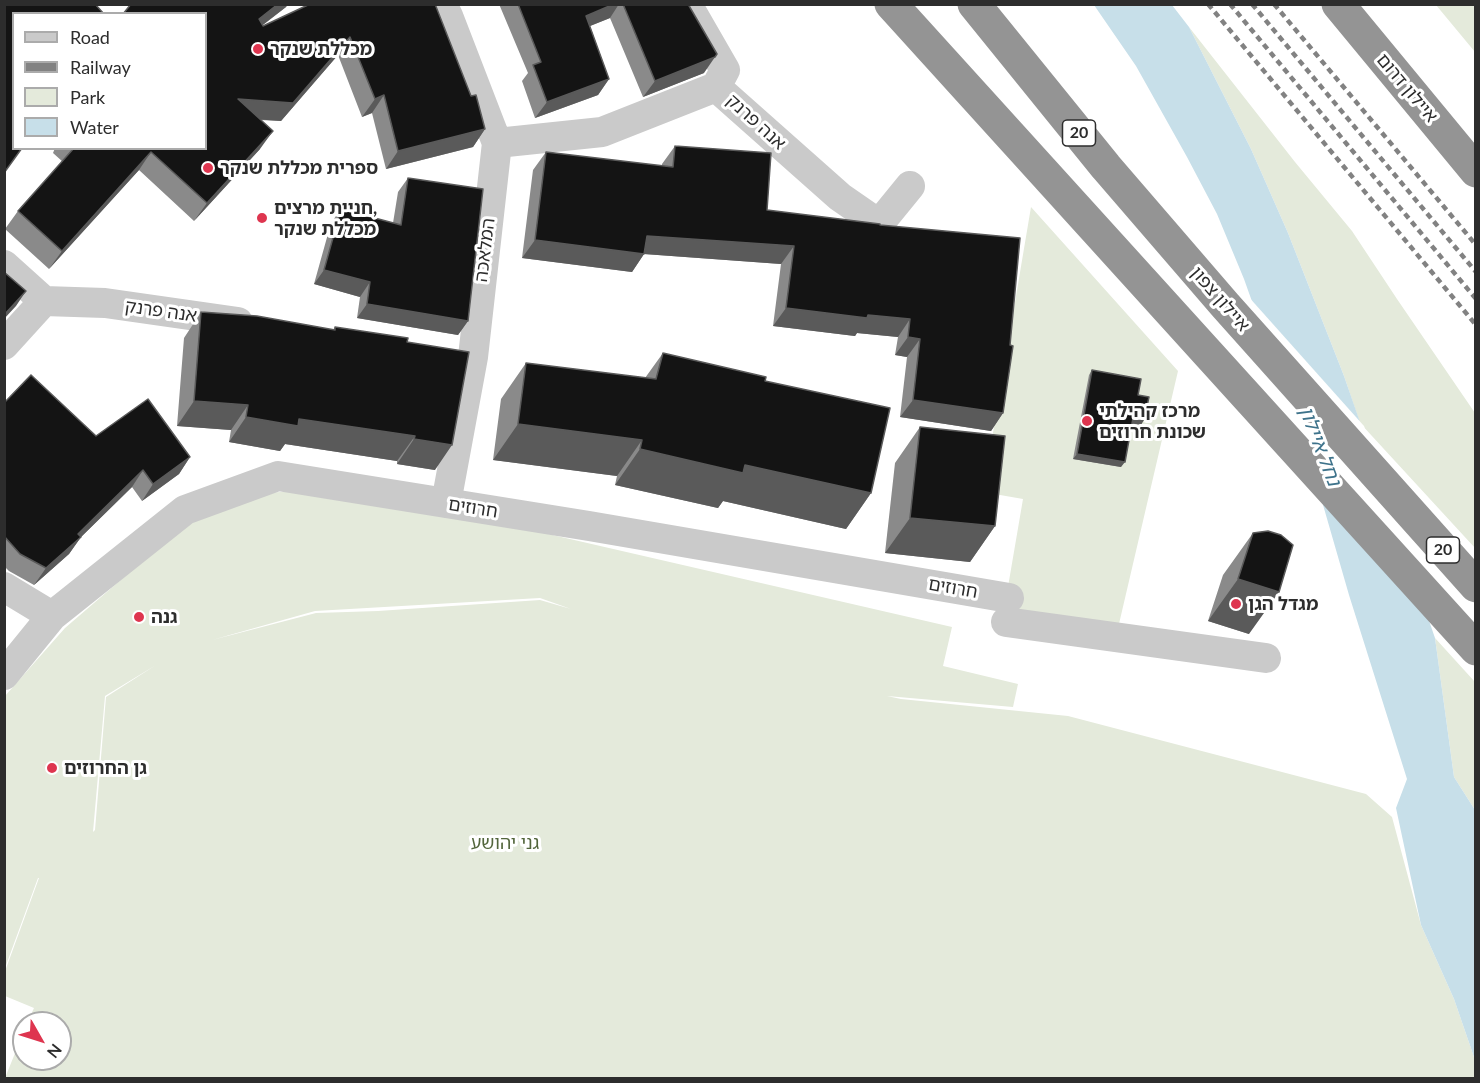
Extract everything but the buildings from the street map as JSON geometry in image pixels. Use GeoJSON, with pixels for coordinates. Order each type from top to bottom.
{"type":"FeatureCollection","features":[{"type":"Feature","properties":{"kind":"highway"},"geometry":{"type":"LineString","coordinates":[[891,4],[1469,643]]}},
{"type":"Feature","properties":{"kind":"highway","name":"איילון צפון"},"geometry":{"type":"LineString","coordinates":[[974,4],[1106,167],[1186,260],[1476,586]]}},
{"type":"Feature","properties":{"kind":"highway","name":"איילון דרום"},"geometry":{"type":"LineString","coordinates":[[1338,4],[1476,171]]}},
{"type":"Feature","properties":{"kind":"highway"},"geometry":{"type":"LineString","coordinates":[[1350,4],[1423,107]]}},
{"type":"Feature","properties":{"kind":"street","name":"המלאכה"},"geometry":{"type":"LineString","coordinates":[[442,4],[497,143],[461,355],[446,503]]}},
{"type":"Feature","properties":{"kind":"street"},"geometry":{"type":"LineString","coordinates":[[687,4],[725,70],[716,87]]}},
{"type":"Feature","properties":{"kind":"street","name":"אנה פרנק"},"geometry":{"type":"LineString","coordinates":[[497,143],[602,132],[716,87],[840,198],[879,224],[910,186]]}},
{"type":"Feature","properties":{"kind":"street"},"geometry":{"type":"LineString","coordinates":[[4,265],[44,301],[4,345]]}},
{"type":"Feature","properties":{"kind":"street","name":"אנה פרנק"},"geometry":{"type":"LineString","coordinates":[[44,301],[105,303],[259,325]]}},
{"type":"Feature","properties":{"kind":"street","name":"חרוזים"},"geometry":{"type":"LineString","coordinates":[[4,675],[52,616],[185,510],[278,476],[612,530],[1008,610],[1266,658]]}},
{"type":"Feature","properties":{"kind":"street"},"geometry":{"type":"LineString","coordinates":[[4,587],[52,616]]}},
{"type":"Feature","properties":{"kind":"green space"},"geometry":{"type":"Polygon","coordinates":[[[1436,5],[1475,5],[1475,52],[1436,5]]]}},
{"type":"Feature","properties":{"kind":"green space"},"geometry":{"type":"Polygon","coordinates":[[[1189,27],[1352,231],[1475,413],[1475,548],[1360,423],[1288,233],[1251,149],[1189,27]]]}},
{"type":"Feature","properties":{"kind":"green space"},"geometry":{"type":"Polygon","coordinates":[[[1031,207],[1178,371],[1115,641],[1003,616],[1023,499],[983,492],[1031,207]]]}},
{"type":"Feature","properties":{"kind":"green space","name":"גני יהושע"},"geometry":{"type":"Polygon","coordinates":[[[302,491],[444,510],[952,627],[943,666],[1018,684],[1013,707],[887,696],[1068,716],[1366,794],[1392,817],[1421,925],[1454,999],[1475,1060],[1475,1078],[5,1078],[12,1061],[12,1071],[72,1071],[72,1011],[33,1011],[34,1008],[5,996],[4,974],[39,878],[5,968],[5,696],[65,628],[188,522],[260,493],[302,491]],[[540,598],[315,611],[212,640],[316,613],[540,600],[571,609],[540,598]],[[156,665],[105,696],[93,832],[95,830],[106,697],[156,665]]]}},
{"type":"Feature","properties":{"kind":"green space"},"geometry":{"type":"Polygon","coordinates":[[[1435,638],[1475,682],[1475,810],[1454,777],[1435,638]]]}},
{"type":"Feature","properties":{"kind":"water","name":"נחל איילון"},"geometry":{"type":"Polygon","coordinates":[[[1094,5],[1172,5],[1189,27],[1251,149],[1288,233],[1344,376],[1435,638],[1454,777],[1475,810],[1475,1060],[1454,999],[1421,925],[1396,808],[1407,779],[1317,484],[1244,279],[1217,214],[1187,157],[1136,66],[1094,5]]]}},
{"type":"Feature","properties":{"kind":"pier"},"geometry":{"type":"Polygon","coordinates":[[[1247,295],[1364,426],[1428,610],[1312,479],[1247,295]]]}},
{"type":"Feature","properties":{"kind":"railway"},"geometry":{"type":"LineString","coordinates":[[1208,4],[1476,325]]}},
{"type":"Feature","properties":{"kind":"railway"},"geometry":{"type":"LineString","coordinates":[[1230,4],[1476,299]]}},
{"type":"Feature","properties":{"kind":"railway"},"geometry":{"type":"LineString","coordinates":[[1252,4],[1476,272]]}},
{"type":"Feature","properties":{"kind":"railway"},"geometry":{"type":"LineString","coordinates":[[1274,4],[1476,245]]}},
{"type":"Feature","properties":{"kind":"place","name":"מכללת שנקר"},"geometry":{"type":"Point","coordinates":[258,49]}},
{"type":"Feature","properties":{"kind":"place","name":"ספרית מכללת שנקר"},"geometry":{"type":"Point","coordinates":[208,168]}},
{"type":"Feature","properties":{"kind":"place","name":"חניית מרצים, מכללת שנקר"},"geometry":{"type":"Point","coordinates":[262,218]}},
{"type":"Feature","properties":{"kind":"place","name":"מרכז קהילתי שכונת חרוזים"},"geometry":{"type":"Point","coordinates":[1087,421]}},
{"type":"Feature","properties":{"kind":"place","name":"מגדל הגן"},"geometry":{"type":"Point","coordinates":[1236,604]}},
{"type":"Feature","properties":{"kind":"place","name":"גנה"},"geometry":{"type":"Point","coordinates":[139,617]}},
{"type":"Feature","properties":{"kind":"place","name":"גן החרוזים"},"geometry":{"type":"Point","coordinates":[52,768]}}]}
